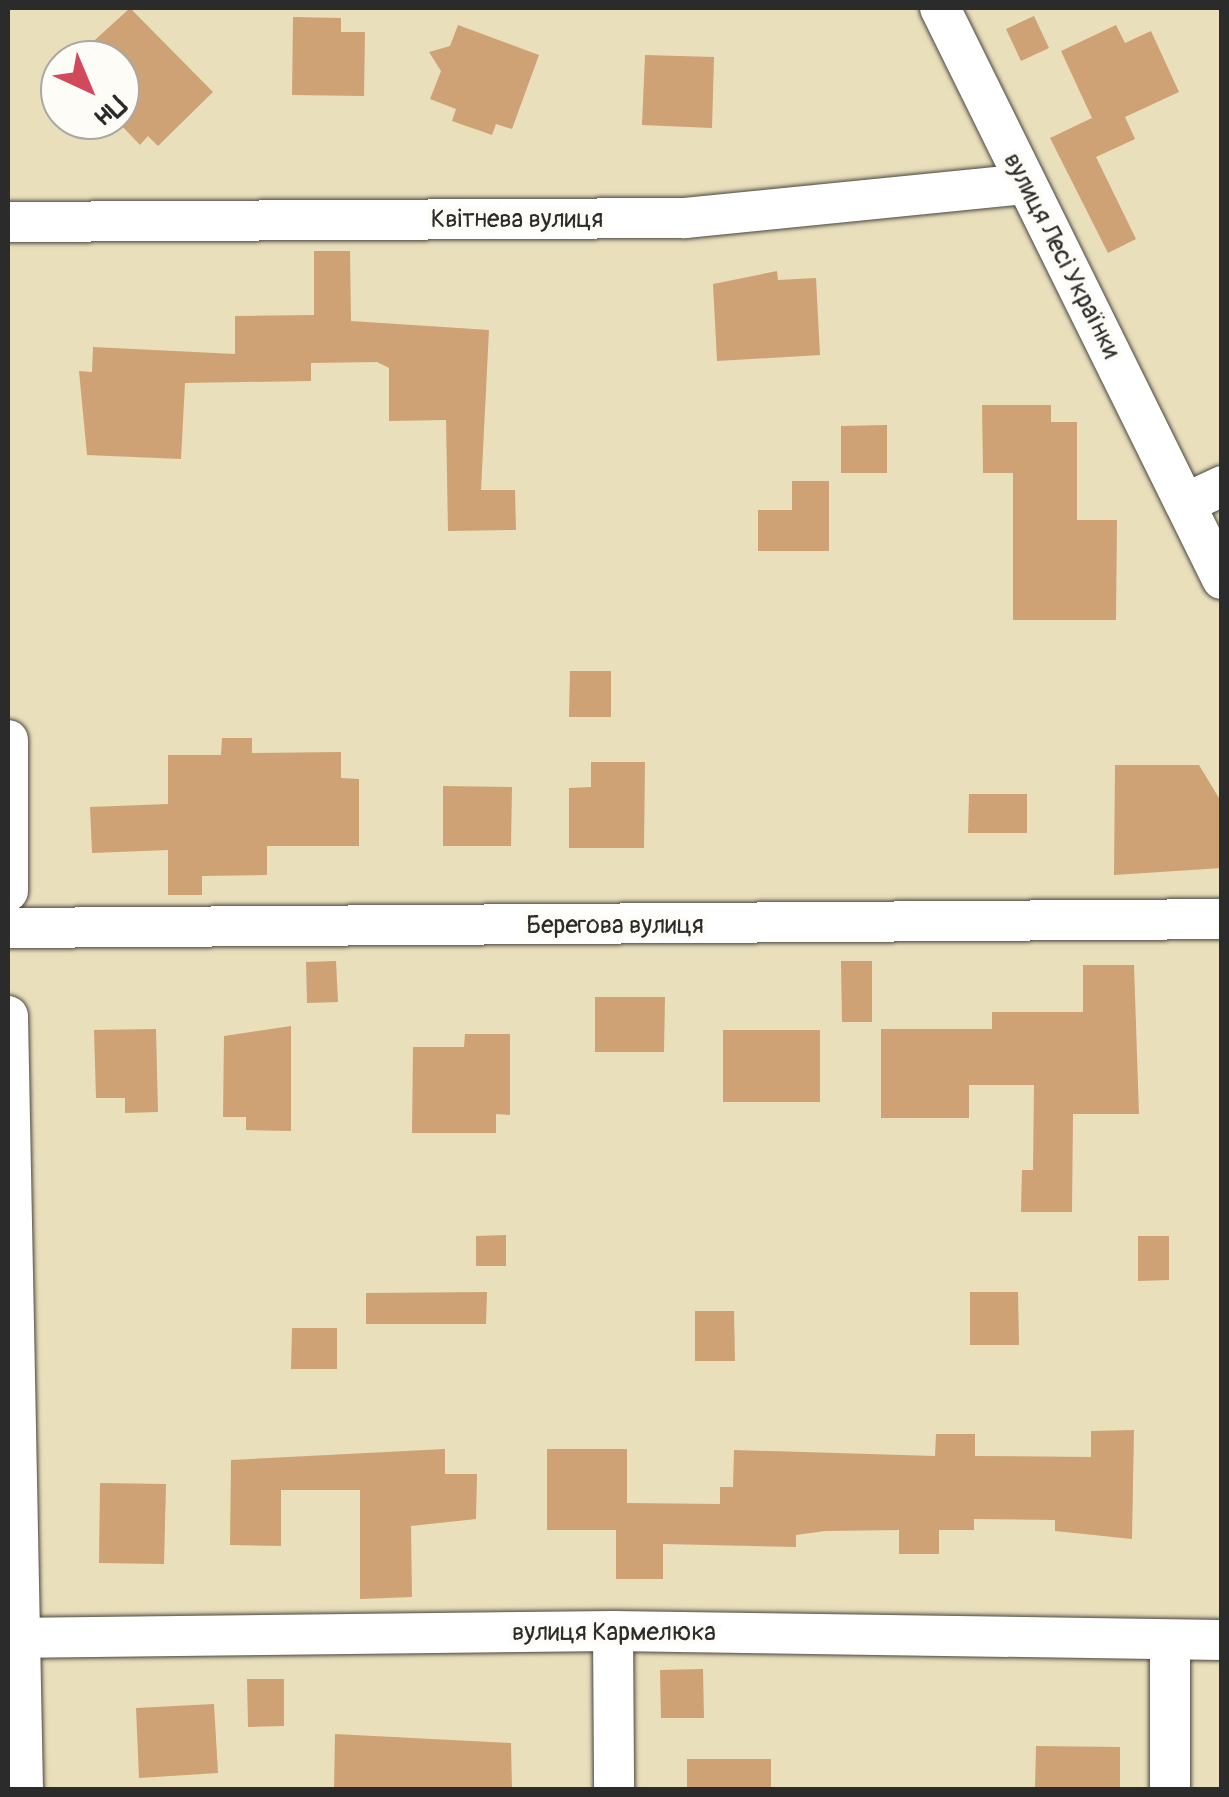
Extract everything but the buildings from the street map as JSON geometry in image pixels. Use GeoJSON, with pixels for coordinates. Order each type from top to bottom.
{"type":"FeatureCollection","features":[{"type":"Feature","properties":{"kind":"street","name":"вулиця Лесі Українки"},"geometry":{"type":"LineString","coordinates":[[940,8],[1222,579]]}},
{"type":"Feature","properties":{"kind":"street","name":"Квітнева вулиця"},"geometry":{"type":"LineString","coordinates":[[8,222],[684,218],[1024,184]]}},
{"type":"Feature","properties":{"kind":"street"},"geometry":{"type":"LineString","coordinates":[[1186,503],[1222,486]]}},
{"type":"Feature","properties":{"kind":"street"},"geometry":{"type":"LineString","coordinates":[[8,740],[8,891]]}},
{"type":"Feature","properties":{"kind":"street","name":"Берегова вулиця"},"geometry":{"type":"LineString","coordinates":[[8,928],[1222,919]]}},
{"type":"Feature","properties":{"kind":"street"},"geometry":{"type":"LineString","coordinates":[[8,1016],[13,1639],[23,1790]]}},
{"type":"Feature","properties":{"kind":"street"},"geometry":{"type":"LineString","coordinates":[[613,1632],[614,1790]]}},
{"type":"Feature","properties":{"kind":"street","name":"вулиця Кармелюка"},"geometry":{"type":"LineString","coordinates":[[13,1639],[613,1632],[1222,1640]]}},
{"type":"Feature","properties":{"kind":"street"},"geometry":{"type":"LineString","coordinates":[[1170,1640],[1170,1790]]}}]}
